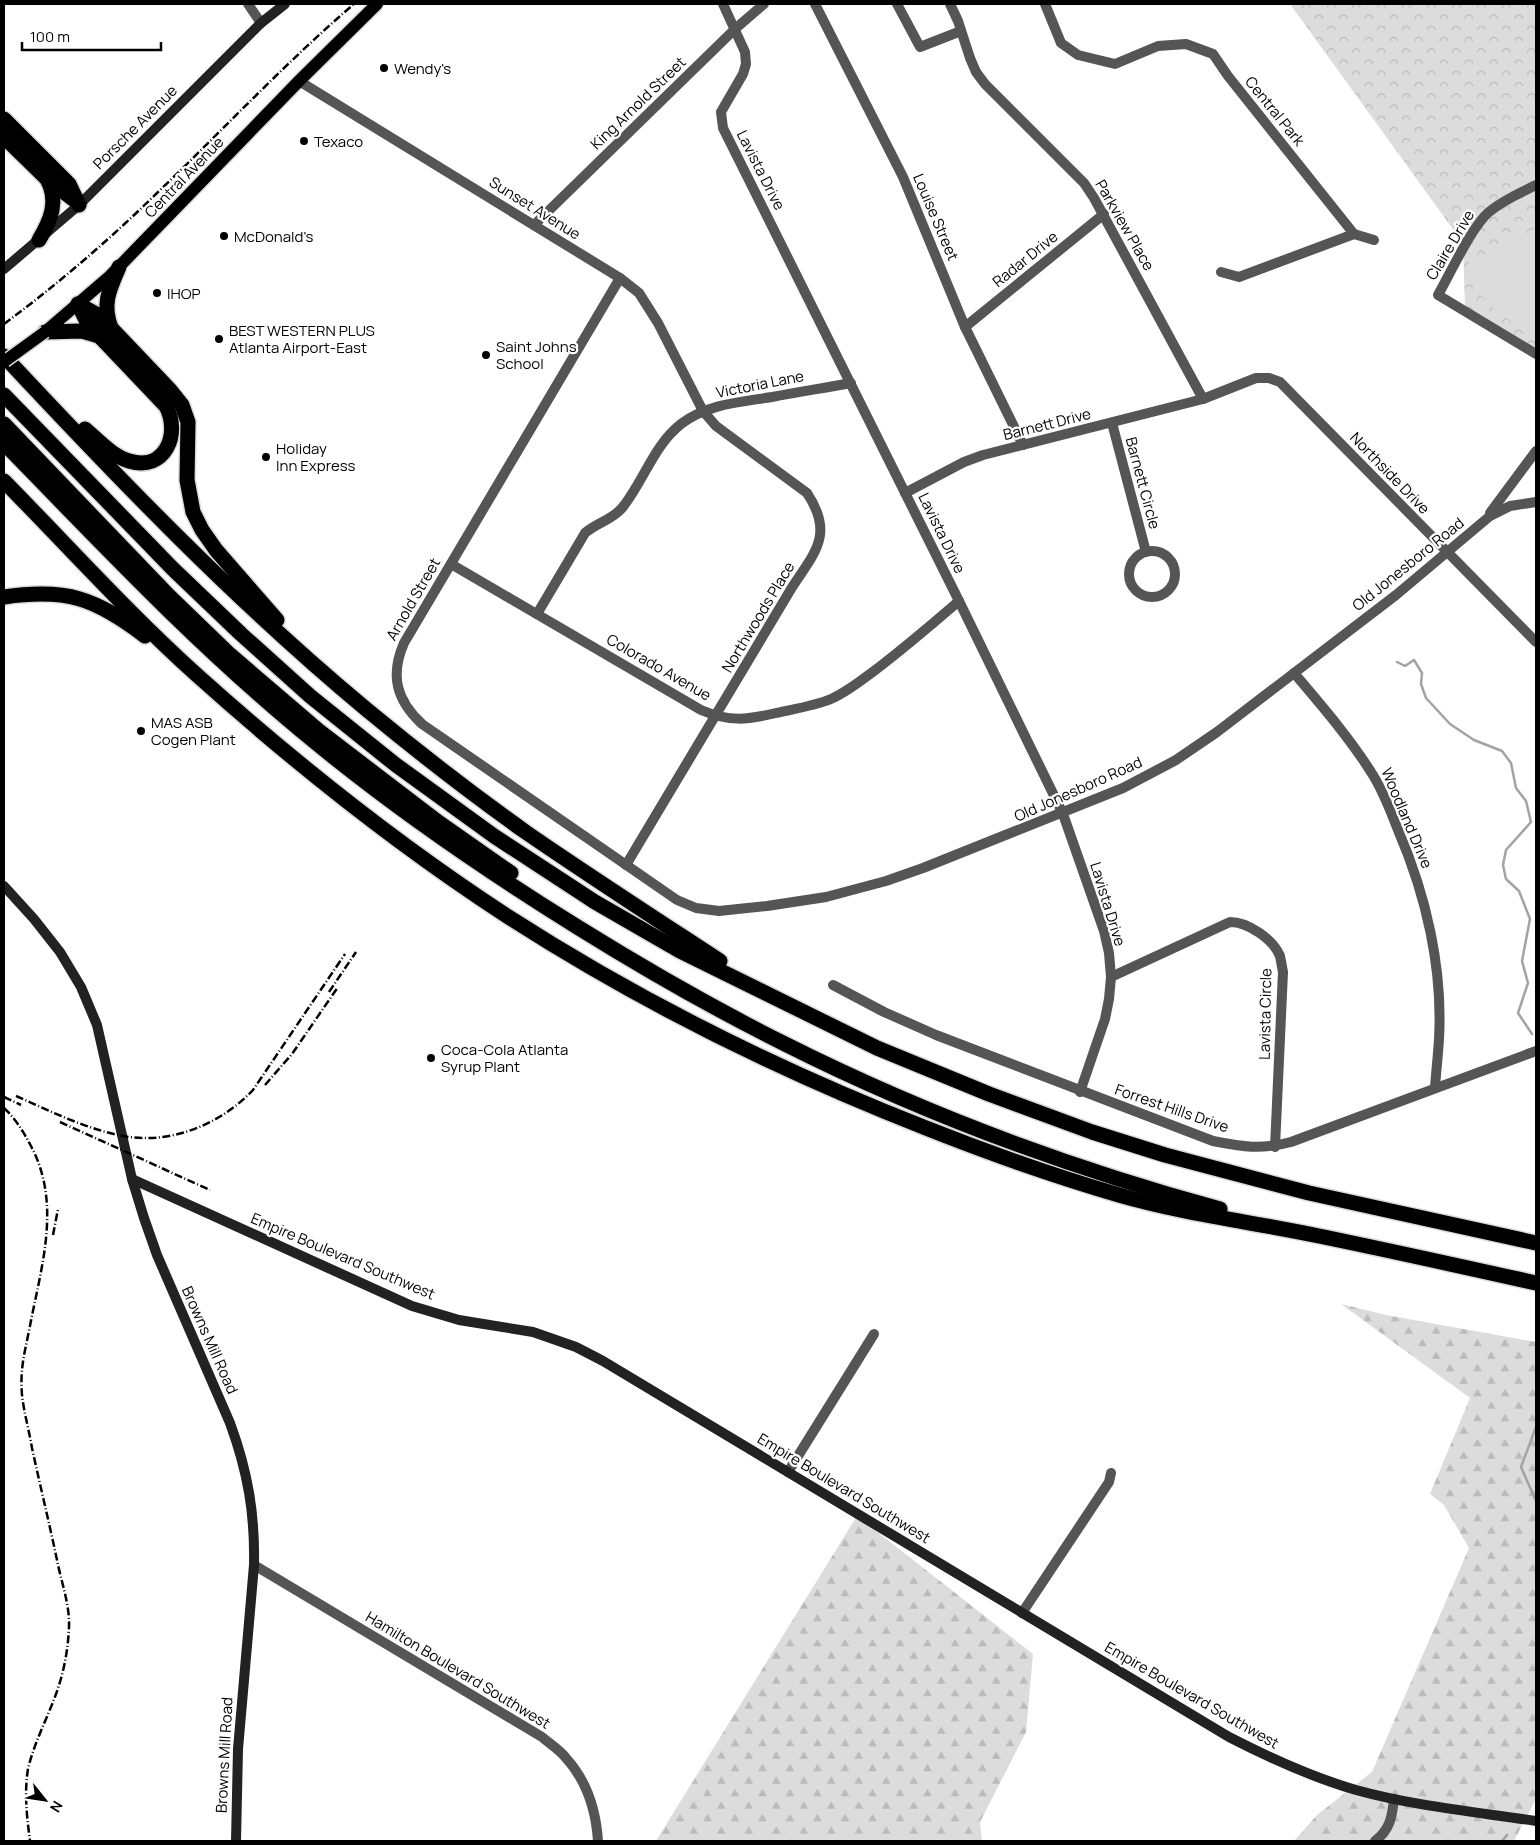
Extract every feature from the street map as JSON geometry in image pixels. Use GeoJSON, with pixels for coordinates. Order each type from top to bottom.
{"type":"FeatureCollection","features":[{"type":"Feature","properties":{"kind":"highway"},"geometry":{"type":"LineString","coordinates":[[4,119],[69,184],[80,205]]}},
{"type":"Feature","properties":{"kind":"highway"},"geometry":{"type":"LineString","coordinates":[[4,136],[46,178],[80,205]]}},
{"type":"Feature","properties":{"kind":"highway"},"geometry":{"type":"LineString","coordinates":[[39,240],[48,223],[53,205],[52,191],[46,178]]}},
{"type":"Feature","properties":{"kind":"highway"},"geometry":{"type":"LineString","coordinates":[[4,360],[120,456],[137,462],[146,462],[159,457],[170,443],[172,432],[170,415],[166,406],[105,332],[109,290],[118,268]]}},
{"type":"Feature","properties":{"kind":"highway"},"geometry":{"type":"LineString","coordinates":[[78,304],[88,324],[105,332],[170,390],[182,405],[186,413],[188,431],[186,480],[193,512],[202,530],[216,550],[317,666]]}},
{"type":"Feature","properties":{"kind":"highway"},"geometry":{"type":"LineString","coordinates":[[46,332],[105,332]]}},
{"type":"Feature","properties":{"kind":"highway"},"geometry":{"type":"LineString","coordinates":[[26,380],[211,570],[365,708],[528,833],[769,994]]}},
{"type":"Feature","properties":{"kind":"highway"},"geometry":{"type":"LineString","coordinates":[[4,395],[145,541],[240,634],[310,696],[396,765],[494,836],[595,902],[680,951],[877,1048],[989,1094],[1092,1132],[1165,1155],[1300,1191],[1536,1242]]}},
{"type":"Feature","properties":{"kind":"highway"},"geometry":{"type":"LineString","coordinates":[[4,424],[169,596],[228,652],[342,748],[438,822],[511,873],[526,895]]}},
{"type":"Feature","properties":{"kind":"highway"},"geometry":{"type":"LineString","coordinates":[[4,443],[173,616],[264,699],[315,742],[442,838],[526,895],[637,964],[782,1043],[870,1084],[1005,1141],[1175,1197],[1316,1235]]}},
{"type":"Feature","properties":{"kind":"highway"},"geometry":{"type":"LineString","coordinates":[[4,481],[132,613],[194,673]]}},
{"type":"Feature","properties":{"kind":"highway"},"geometry":{"type":"LineString","coordinates":[[4,598],[31,593],[54,594],[76,598],[112,613],[194,673],[364,814],[434,866],[504,914],[637,993],[728,1041],[820,1085],[975,1148],[1071,1180],[1168,1208],[1316,1235],[1536,1283]]}},
{"type":"Feature","properties":{"kind":"main road","name":"Central Avenue"},"geometry":{"type":"LineString","coordinates":[[4,360],[46,332],[118,268],[299,81],[377,4]]}},
{"type":"Feature","properties":{"kind":"street"},"geometry":{"type":"LineString","coordinates":[[248,4],[261,23]]}},
{"type":"Feature","properties":{"kind":"street","name":"Porsche Avenue"},"geometry":{"type":"LineString","coordinates":[[4,269],[80,205],[261,23],[285,4]]}},
{"type":"Feature","properties":{"kind":"street","name":"Lavista Drive"},"geometry":{"type":"LineString","coordinates":[[723,4],[745,52],[746,64],[743,74],[721,112],[723,128],[959,601],[1062,814],[1104,931],[1109,953],[1109,999],[1105,1019],[1080,1092]]}},
{"type":"Feature","properties":{"kind":"street","name":"King Arnold Street"},"geometry":{"type":"LineString","coordinates":[[534,225],[735,29],[764,4]]}},
{"type":"Feature","properties":{"kind":"street","name":"Louise Street"},"geometry":{"type":"LineString","coordinates":[[815,4],[903,176],[965,328],[1024,445]]}},
{"type":"Feature","properties":{"kind":"street"},"geometry":{"type":"LineString","coordinates":[[897,4],[920,47],[961,30]]}},
{"type":"Feature","properties":{"kind":"street","name":"Parkview Place"},"geometry":{"type":"LineString","coordinates":[[950,4],[976,72],[989,88],[1084,183],[1104,214],[1203,400]]}},
{"type":"Feature","properties":{"kind":"street","name":"Central Park"},"geometry":{"type":"LineString","coordinates":[[1045,4],[1062,43],[1078,56],[1115,64],[1158,46],[1186,44],[1213,54],[1228,76],[1354,234]]}},
{"type":"Feature","properties":{"kind":"street","name":"Sunset Avenue"},"geometry":{"type":"LineString","coordinates":[[299,81],[620,278],[639,293],[658,323],[703,411]]}},
{"type":"Feature","properties":{"kind":"street","name":"Claire Drive"},"geometry":{"type":"LineString","coordinates":[[1536,185],[1506,199],[1487,213],[1476,228],[1438,295],[1536,354]]}},
{"type":"Feature","properties":{"kind":"street","name":"Radar Drive"},"geometry":{"type":"LineString","coordinates":[[965,328],[1104,214]]}},
{"type":"Feature","properties":{"kind":"street"},"geometry":{"type":"LineString","coordinates":[[1221,272],[1239,276],[1354,234],[1374,240]]}},
{"type":"Feature","properties":{"kind":"street","name":"Arnold Street"},"geometry":{"type":"LineString","coordinates":[[620,278],[400,653],[397,666],[397,680],[399,693],[404,704],[422,724],[626,865]]}},
{"type":"Feature","properties":{"kind":"street","name":"Northside Drive"},"geometry":{"type":"LineString","coordinates":[[1203,400],[1256,378],[1269,378],[1280,382],[1536,642]]}},
{"type":"Feature","properties":{"kind":"street","name":"Victoria Lane"},"geometry":{"type":"LineString","coordinates":[[537,614],[585,533],[591,527],[608,519],[620,510],[665,439],[682,424],[703,411],[724,405],[851,383]]}},
{"type":"Feature","properties":{"kind":"street","name":"Barnett Drive"},"geometry":{"type":"LineString","coordinates":[[905,494],[964,462],[1203,400]]}},
{"type":"Feature","properties":{"kind":"street","name":"Northwoods Place"},"geometry":{"type":"LineString","coordinates":[[626,865],[815,552],[820,539],[821,526],[817,508],[806,493],[716,426],[703,411]]}},
{"type":"Feature","properties":{"kind":"street","name":"Barnett Circle"},"geometry":{"type":"LineString","coordinates":[[1112,423],[1146,552]]}},
{"type":"Feature","properties":{"kind":"street"},"geometry":{"type":"LineString","coordinates":[[1490,516],[1490,513],[1536,452]]}},
{"type":"Feature","properties":{"kind":"street","name":"Old Jonesboro Road"},"geometry":{"type":"LineString","coordinates":[[626,865],[676,900],[696,908],[719,911],[767,906],[826,897],[886,881],[1062,814],[1124,788],[1176,760],[1217,732],[1396,595],[1490,516],[1510,506],[1536,502]]}},
{"type":"Feature","properties":{"kind":"street","name":"Barnett Circle"},"geometry":{"type":"LineString","coordinates":[[1154,551],[1167,557],[1174,570],[1174,577],[1167,590],[1154,596],[1146,596],[1134,588],[1129,574],[1134,560],[1146,552],[1154,551]]}},
{"type":"Feature","properties":{"kind":"street","name":"Colorado Avenue"},"geometry":{"type":"LineString","coordinates":[[451,564],[702,710],[715,716],[733,720],[751,719],[811,706],[832,698],[855,685],[889,660],[959,601]]}},
{"type":"Feature","properties":{"kind":"street","name":"Woodland Drive"},"geometry":{"type":"LineString","coordinates":[[1294,673],[1352,744],[1372,773],[1413,864],[1429,921],[1438,979],[1439,1038],[1435,1088]]}},
{"type":"Feature","properties":{"kind":"street","name":"Browns Mill Road"},"geometry":{"type":"LineString","coordinates":[[4,886],[34,919],[60,952],[81,987],[97,1025],[132,1179],[144,1218],[157,1255],[230,1423],[241,1452],[248,1480],[253,1508],[255,1537],[240,1720],[236,1841]]}},
{"type":"Feature","properties":{"kind":"street","name":"Lavista Circle"},"geometry":{"type":"LineString","coordinates":[[1110,977],[1230,922],[1246,924],[1271,942],[1279,956],[1283,972],[1275,1147]]}},
{"type":"Feature","properties":{"kind":"street","name":"Forrest Hills Drive"},"geometry":{"type":"LineString","coordinates":[[833,985],[936,1036],[1213,1141],[1248,1148],[1275,1147],[1291,1142],[1536,1051]]}},
{"type":"Feature","properties":{"kind":"street","name":"Empire Boulevard Southwest"},"geometry":{"type":"LineString","coordinates":[[132,1179],[412,1306],[459,1320],[533,1332],[576,1347],[603,1361],[1229,1737],[1268,1757],[1309,1774],[1394,1799],[1536,1821]]}},
{"type":"Feature","properties":{"kind":"street"},"geometry":{"type":"LineString","coordinates":[[788,1472],[874,1334]]}},
{"type":"Feature","properties":{"kind":"street"},"geometry":{"type":"LineString","coordinates":[[1022,1613],[1108,1482],[1111,1473]]}},
{"type":"Feature","properties":{"kind":"street","name":"Hamilton Boulevard Southwest"},"geometry":{"type":"LineString","coordinates":[[254,1565],[542,1737],[566,1758],[583,1781],[592,1804],[598,1841]]}},
{"type":"Feature","properties":{"kind":"street"},"geometry":{"type":"LineString","coordinates":[[1375,1841],[1388,1828],[1394,1799]]}},
{"type":"Feature","properties":{"kind":"green space"},"geometry":{"type":"Polygon","coordinates":[[[1290,4],[1536,4],[1536,351],[1465,310],[1463,243],[1290,4]]]}},
{"type":"Feature","properties":{"kind":"green space"},"geometry":{"type":"Polygon","coordinates":[[[1536,228],[1536,331],[1515,325],[1491,306],[1471,283],[1468,263],[1536,228]]]}},
{"type":"Feature","properties":{"kind":"green space"},"geometry":{"type":"Polygon","coordinates":[[[1341,1304],[1386,1315],[1536,1342],[1536,1799],[1514,1841],[1294,1841],[1317,1815],[1372,1772],[1469,1548],[1444,1505],[1430,1494],[1470,1398],[1341,1304]]]}},
{"type":"Feature","properties":{"kind":"green space"},"geometry":{"type":"Polygon","coordinates":[[[857,1516],[1033,1654],[1026,1732],[980,1822],[982,1841],[656,1841],[857,1516]]]}},
{"type":"Feature","properties":{"kind":"waterway"},"geometry":{"type":"LineString","coordinates":[[1397,662],[1405,666],[1414,660],[1422,673],[1421,684],[1426,698],[1450,724],[1474,740],[1502,751],[1511,763],[1516,788],[1526,801],[1531,822],[1506,850],[1503,865],[1506,879],[1519,891],[1530,919],[1522,961],[1528,983],[1518,1013],[1532,1034]]}},
{"type":"Feature","properties":{"kind":"waterway"},"geometry":{"type":"LineString","coordinates":[[1536,1427],[1521,1467],[1536,1501]]}},
{"type":"Feature","properties":{"kind":"waterway"},"geometry":{"type":"LineString","coordinates":[[1502,1841],[1507,1835]]}},
{"type":"Feature","properties":{"kind":"railway"},"geometry":{"type":"LineString","coordinates":[[4,324],[83,261],[120,228],[328,26],[354,4]]}},
{"type":"Feature","properties":{"kind":"railway"},"geometry":{"type":"LineString","coordinates":[[329,992],[356,952]]}},
{"type":"Feature","properties":{"kind":"railway"},"geometry":{"type":"LineString","coordinates":[[16,1096],[82,1124],[123,1136],[159,1137],[194,1129],[226,1113],[253,1090],[345,954]]}},
{"type":"Feature","properties":{"kind":"railway"},"geometry":{"type":"LineString","coordinates":[[265,1085],[292,1054],[338,987]]}},
{"type":"Feature","properties":{"kind":"railway"},"geometry":{"type":"LineString","coordinates":[[4,1097],[21,1105]]}},
{"type":"Feature","properties":{"kind":"railway"},"geometry":{"type":"LineString","coordinates":[[4,1108],[21,1128],[34,1152],[42,1174],[46,1196],[46,1241],[23,1363],[22,1395],[67,1602],[69,1619],[68,1644],[61,1677],[28,1769],[26,1796],[30,1841]]}},
{"type":"Feature","properties":{"kind":"railway"},"geometry":{"type":"LineString","coordinates":[[60,1122],[210,1190]]}},
{"type":"Feature","properties":{"kind":"railway"},"geometry":{"type":"LineString","coordinates":[[53,1235],[58,1209]]}},
{"type":"Feature","properties":{"kind":"place","name":"Wendy's"},"geometry":{"type":"Point","coordinates":[384,68]}},
{"type":"Feature","properties":{"kind":"place","name":"Texaco"},"geometry":{"type":"Point","coordinates":[304,141]}},
{"type":"Feature","properties":{"kind":"place","name":"McDonald's"},"geometry":{"type":"Point","coordinates":[224,236]}},
{"type":"Feature","properties":{"kind":"place","name":"IHOP"},"geometry":{"type":"Point","coordinates":[157,293]}},
{"type":"Feature","properties":{"kind":"place","name":"BEST WESTERN PLUS Atlanta Airport-East"},"geometry":{"type":"Point","coordinates":[219,339]}},
{"type":"Feature","properties":{"kind":"place","name":"Saint Johns School"},"geometry":{"type":"Point","coordinates":[486,355]}},
{"type":"Feature","properties":{"kind":"place","name":"Holiday Inn Express"},"geometry":{"type":"Point","coordinates":[266,457]}},
{"type":"Feature","properties":{"kind":"place","name":"MAS ASB Cogen Plant"},"geometry":{"type":"Point","coordinates":[141,731]}},
{"type":"Feature","properties":{"kind":"place","name":"Coca-Cola Atlanta Syrup Plant"},"geometry":{"type":"Point","coordinates":[431,1058]}}]}
